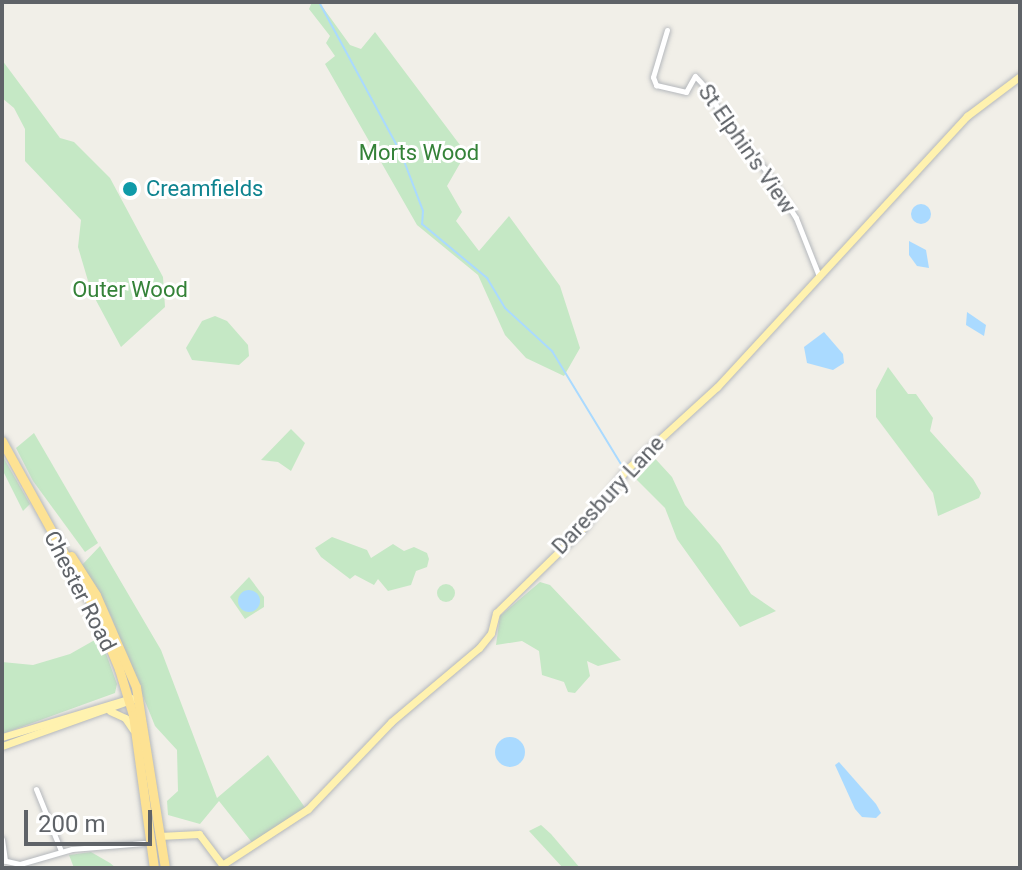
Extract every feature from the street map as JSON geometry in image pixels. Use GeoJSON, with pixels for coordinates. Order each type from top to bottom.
{"type":"FeatureCollection","features":[{"type":"Feature","properties":{"kind":"highway","name":"Chester Road"},"geometry":{"type":"LineString","coordinates":[[2,441],[91,602],[124,683],[130,700],[154,868]]}},
{"type":"Feature","properties":{"kind":"highway","name":"Chester Road"},"geometry":{"type":"LineString","coordinates":[[35,504],[96,595],[124,658],[140,709],[150,839],[165,868]]}},
{"type":"Feature","properties":{"kind":"main road","name":"Daresbury Lane"},"geometry":{"type":"LineString","coordinates":[[223,867],[298,818],[391,722],[479,648],[496,613],[584,527],[626,470],[717,387],[967,116],[1020,76]]}},
{"type":"Feature","properties":{"kind":"main road"},"geometry":{"type":"LineString","coordinates":[[124,658],[130,700],[140,709]]}},
{"type":"Feature","properties":{"kind":"main road"},"geometry":{"type":"LineString","coordinates":[[2,746],[105,708],[120,693],[124,683]]}},
{"type":"Feature","properties":{"kind":"main road"},"geometry":{"type":"LineString","coordinates":[[2,737],[130,700]]}},
{"type":"Feature","properties":{"kind":"main road"},"geometry":{"type":"LineString","coordinates":[[105,708],[128,721],[136,738]]}},
{"type":"Feature","properties":{"kind":"main road"},"geometry":{"type":"LineString","coordinates":[[150,839],[199,834],[223,867]]}},
{"type":"Feature","properties":{"kind":"street","name":"St Elphin's View"},"geometry":{"type":"LineString","coordinates":[[667,30],[653,77],[656,85],[686,92],[695,76],[707,89],[732,134],[764,168],[796,218],[820,277]]}},
{"type":"Feature","properties":{"kind":"street"},"geometry":{"type":"LineString","coordinates":[[36,789],[43,798],[61,851]]}},
{"type":"Feature","properties":{"kind":"street"},"geometry":{"type":"LineString","coordinates":[[2,839],[7,864],[61,851],[150,839]]}},
{"type":"Feature","properties":{"kind":"green space","name":"Morts Wood"},"geometry":{"type":"Polygon","coordinates":[[[312,2],[319,2],[350,45],[361,49],[375,32],[466,153],[447,186],[462,212],[456,221],[479,251],[509,216],[560,286],[580,348],[564,376],[526,358],[505,335],[478,275],[417,225],[325,64],[335,56],[326,43],[330,36],[309,9],[312,2]]]}},
{"type":"Feature","properties":{"kind":"green space","name":"Outer Wood"},"geometry":{"type":"Polygon","coordinates":[[[2,60],[60,138],[74,142],[110,178],[163,277],[165,307],[121,347],[91,291],[78,247],[81,220],[25,161],[25,129],[14,108],[2,98],[2,60]]]}},
{"type":"Feature","properties":{"kind":"green space"},"geometry":{"type":"Polygon","coordinates":[[[215,316],[227,321],[248,345],[249,356],[239,365],[192,360],[186,348],[202,321],[215,316]]]}},
{"type":"Feature","properties":{"kind":"green space"},"geometry":{"type":"Polygon","coordinates":[[[888,367],[908,394],[916,394],[933,418],[930,431],[973,479],[981,493],[979,498],[938,516],[933,493],[876,417],[876,390],[888,367]]]}},
{"type":"Feature","properties":{"kind":"green space"},"geometry":{"type":"Polygon","coordinates":[[[291,429],[305,443],[291,471],[278,462],[261,460],[291,429]]]}},
{"type":"Feature","properties":{"kind":"green space"},"geometry":{"type":"Polygon","coordinates":[[[34,433],[98,543],[85,552],[33,481],[16,448],[34,433]]]}},
{"type":"Feature","properties":{"kind":"green space"},"geometry":{"type":"Polygon","coordinates":[[[650,453],[672,477],[685,505],[720,545],[751,594],[776,611],[740,627],[677,539],[665,508],[631,474],[650,453]]]}},
{"type":"Feature","properties":{"kind":"green space"},"geometry":{"type":"Polygon","coordinates":[[[2,455],[30,504],[23,511],[2,469],[2,455]]]}},
{"type":"Feature","properties":{"kind":"green space"},"geometry":{"type":"Polygon","coordinates":[[[332,537],[367,550],[371,558],[393,544],[404,551],[414,547],[427,553],[427,567],[416,571],[411,585],[388,591],[378,579],[374,585],[355,575],[350,579],[321,557],[315,548],[332,537]]]}},
{"type":"Feature","properties":{"kind":"green space"},"geometry":{"type":"Polygon","coordinates":[[[100,546],[161,650],[217,798],[268,755],[306,809],[254,845],[219,801],[200,824],[168,815],[167,801],[178,791],[177,750],[155,726],[110,614],[82,565],[100,546]]]}},
{"type":"Feature","properties":{"kind":"green space"},"geometry":{"type":"Polygon","coordinates":[[[249,577],[264,597],[264,607],[245,619],[230,597],[249,577]]]}},
{"type":"Feature","properties":{"kind":"green space"},"geometry":{"type":"Polygon","coordinates":[[[540,582],[550,585],[621,660],[598,666],[587,661],[590,676],[575,693],[568,692],[564,682],[542,675],[539,651],[522,641],[496,645],[500,616],[540,582]]]}},
{"type":"Feature","properties":{"kind":"green space"},"geometry":{"type":"Polygon","coordinates":[[[446,584],[455,593],[446,602],[437,593],[446,584]]]}},
{"type":"Feature","properties":{"kind":"green space"},"geometry":{"type":"Polygon","coordinates":[[[100,637],[117,684],[115,693],[2,734],[2,662],[33,665],[70,654],[100,637]]]}},
{"type":"Feature","properties":{"kind":"green space"},"geometry":{"type":"Polygon","coordinates":[[[541,825],[580,868],[563,868],[529,831],[541,825]]]}},
{"type":"Feature","properties":{"kind":"green space"},"geometry":{"type":"Polygon","coordinates":[[[91,852],[116,868],[74,868],[69,855],[91,852]]]}},
{"type":"Feature","properties":{"kind":"water"},"geometry":{"type":"Polygon","coordinates":[[[917,204],[925,204],[931,214],[925,224],[917,224],[911,218],[911,210],[917,204]]]}},
{"type":"Feature","properties":{"kind":"water"},"geometry":{"type":"Polygon","coordinates":[[[909,241],[926,250],[929,268],[917,266],[909,255],[909,241]]]}},
{"type":"Feature","properties":{"kind":"water"},"geometry":{"type":"Polygon","coordinates":[[[967,312],[986,325],[984,336],[966,325],[967,312]]]}},
{"type":"Feature","properties":{"kind":"water"},"geometry":{"type":"Polygon","coordinates":[[[824,332],[843,354],[844,363],[833,370],[807,363],[804,347],[824,332]]]}},
{"type":"Feature","properties":{"kind":"water"},"geometry":{"type":"Polygon","coordinates":[[[249,590],[257,593],[260,601],[257,609],[249,612],[241,609],[238,601],[241,593],[249,590]]]}},
{"type":"Feature","properties":{"kind":"water"},"geometry":{"type":"Polygon","coordinates":[[[510,737],[516,738],[524,746],[524,758],[516,766],[510,767],[504,766],[496,758],[495,752],[496,746],[504,738],[510,737]]]}},
{"type":"Feature","properties":{"kind":"water"},"geometry":{"type":"Polygon","coordinates":[[[839,762],[876,804],[881,813],[876,818],[862,817],[855,809],[835,765],[839,762]]]}},
{"type":"Feature","properties":{"kind":"waterway"},"geometry":{"type":"LineString","coordinates":[[319,2],[401,153],[423,211],[422,224],[487,278],[505,308],[552,351],[621,464]]}},
{"type":"Feature","properties":{"kind":"place","name":"Creamfields"},"geometry":{"type":"Point","coordinates":[130,189]}}]}
